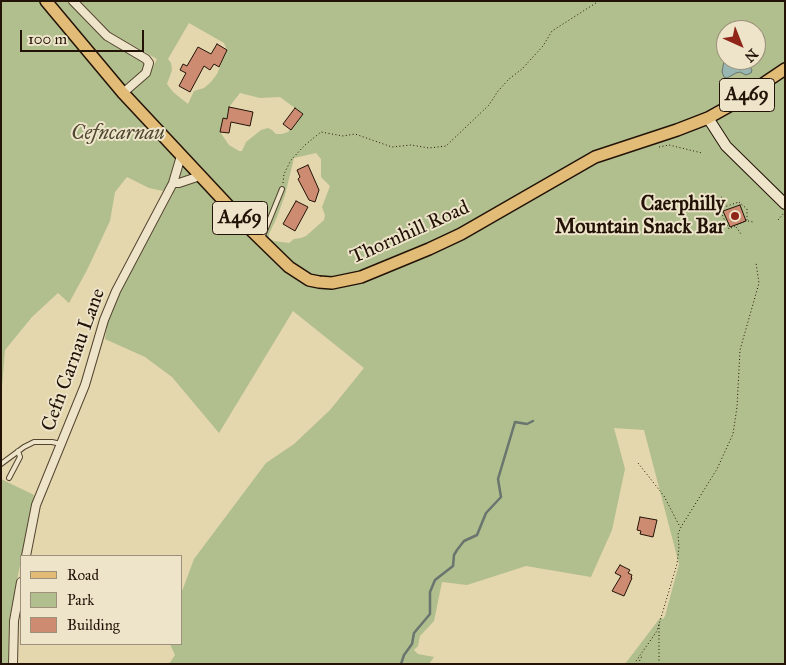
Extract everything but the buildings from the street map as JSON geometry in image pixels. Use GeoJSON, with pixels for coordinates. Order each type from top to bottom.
{"type":"FeatureCollection","features":[{"type":"Feature","properties":{"kind":"main road","name":"Thornhill Road"},"geometry":{"type":"LineString","coordinates":[[46,1],[123,93],[261,240],[289,267],[309,280],[319,282],[332,283],[361,278],[461,234],[595,157],[708,118]]}},
{"type":"Feature","properties":{"kind":"main road","name":"A469"},"geometry":{"type":"LineString","coordinates":[[708,118],[734,104],[785,69]]}},
{"type":"Feature","properties":{"kind":"main road"},"geometry":{"type":"LineString","coordinates":[[708,118],[726,146],[785,204]]}},
{"type":"Feature","properties":{"kind":"street"},"geometry":{"type":"LineString","coordinates":[[73,1],[107,36],[146,59],[149,63],[146,73],[123,93]]}},
{"type":"Feature","properties":{"kind":"street","name":"Cefn Carnau Lane"},"geometry":{"type":"LineString","coordinates":[[26,555],[36,505],[85,385],[104,320],[116,291],[173,184],[181,156]]}},
{"type":"Feature","properties":{"kind":"street"},"geometry":{"type":"LineString","coordinates":[[173,184],[200,176]]}},
{"type":"Feature","properties":{"kind":"street"},"geometry":{"type":"LineString","coordinates":[[12,664],[14,622],[20,588]]}},
{"type":"Feature","properties":{"kind":"lane"},"geometry":{"type":"LineString","coordinates":[[261,240],[282,189]]}},
{"type":"Feature","properties":{"kind":"lane"},"geometry":{"type":"LineString","coordinates":[[1,464],[34,442],[61,444]]}},
{"type":"Feature","properties":{"kind":"lane"},"geometry":{"type":"LineString","coordinates":[[9,478],[20,456],[18,451]]}},
{"type":"Feature","properties":{"kind":"path"},"geometry":{"type":"LineString","coordinates":[[282,189],[284,174],[291,160],[322,132],[342,136],[355,134],[392,147],[411,145],[429,148],[446,146],[489,105],[498,91],[543,46],[552,31],[598,1]]}},
{"type":"Feature","properties":{"kind":"path"},"geometry":{"type":"LineString","coordinates":[[660,147],[669,145],[702,153]]}},
{"type":"Feature","properties":{"kind":"path"},"geometry":{"type":"LineString","coordinates":[[722,197],[720,198],[723,207],[721,208],[727,228],[736,227],[747,220]]}},
{"type":"Feature","properties":{"kind":"path"},"geometry":{"type":"LineString","coordinates":[[723,207],[739,202],[747,209],[747,220]]}},
{"type":"Feature","properties":{"kind":"path"},"geometry":{"type":"LineString","coordinates":[[778,220],[784,214]]}},
{"type":"Feature","properties":{"kind":"path"},"geometry":{"type":"LineString","coordinates":[[747,220],[753,222]]}},
{"type":"Feature","properties":{"kind":"path"},"geometry":{"type":"LineString","coordinates":[[736,227],[741,234]]}},
{"type":"Feature","properties":{"kind":"path"},"geometry":{"type":"LineString","coordinates":[[638,664],[657,630],[677,564],[678,534],[717,469],[733,434],[737,407],[740,350],[758,283],[756,263]]}},
{"type":"Feature","properties":{"kind":"path"},"geometry":{"type":"LineString","coordinates":[[638,463],[664,496],[681,527]]}},
{"type":"Feature","properties":{"kind":"path"},"geometry":{"type":"LineString","coordinates":[[659,664],[660,618]]}},
{"type":"Feature","properties":{"kind":"path"},"geometry":{"type":"LineString","coordinates":[[634,664],[643,653]]}},
{"type":"Feature","properties":{"kind":"green space","name":"Cefncarnau"},"geometry":{"type":"Polygon","coordinates":[[[1,1],[40,1],[57,23],[51,1],[73,1],[99,29],[106,41],[138,59],[144,64],[142,71],[150,73],[157,59],[109,32],[96,22],[78,1],[785,1],[785,664],[625,664],[660,618],[663,619],[665,616],[679,564],[644,430],[614,428],[625,469],[612,530],[591,577],[526,566],[467,585],[442,582],[434,621],[420,636],[418,646],[414,650],[418,654],[434,657],[429,664],[169,664],[175,655],[170,645],[182,645],[182,591],[194,559],[266,463],[294,444],[330,410],[364,368],[293,311],[219,433],[172,377],[145,357],[105,339],[108,319],[127,279],[173,194],[166,189],[163,191],[149,188],[127,177],[115,192],[110,221],[69,303],[58,293],[32,317],[5,350],[1,399],[1,1]],[[189,23],[168,59],[172,70],[167,84],[173,92],[188,104],[194,91],[204,88],[217,74],[227,50],[224,43],[189,23]],[[240,93],[229,107],[227,119],[223,118],[220,132],[229,145],[239,151],[242,151],[246,142],[261,130],[268,128],[276,134],[288,132],[303,114],[280,97],[260,98],[240,93]],[[316,153],[294,158],[285,195],[269,238],[274,241],[289,243],[294,239],[306,236],[324,220],[325,215],[322,207],[330,186],[321,177],[321,159],[316,153]]]}},
{"type":"Feature","properties":{"kind":"green space"},"geometry":{"type":"Polygon","coordinates":[[[1,479],[34,495],[22,555],[20,555],[20,565],[9,620],[8,664],[1,664],[1,479]]]}},
{"type":"Feature","properties":{"kind":"water"},"geometry":{"type":"Polygon","coordinates":[[[722,70],[752,70],[751,73],[746,75],[740,72],[727,78],[724,77],[722,70]]]}},
{"type":"Feature","properties":{"kind":"waterway"},"geometry":{"type":"LineString","coordinates":[[401,664],[404,655],[412,644],[414,633],[430,614],[430,592],[435,580],[453,566],[454,555],[457,550],[464,541],[477,535],[486,513],[501,497],[498,479],[515,422],[527,424],[533,421]]}},
{"type":"Feature","properties":{"kind":"place","name":"Caerphilly Mountain Snack Bar"},"geometry":{"type":"Point","coordinates":[735,216]}}]}
